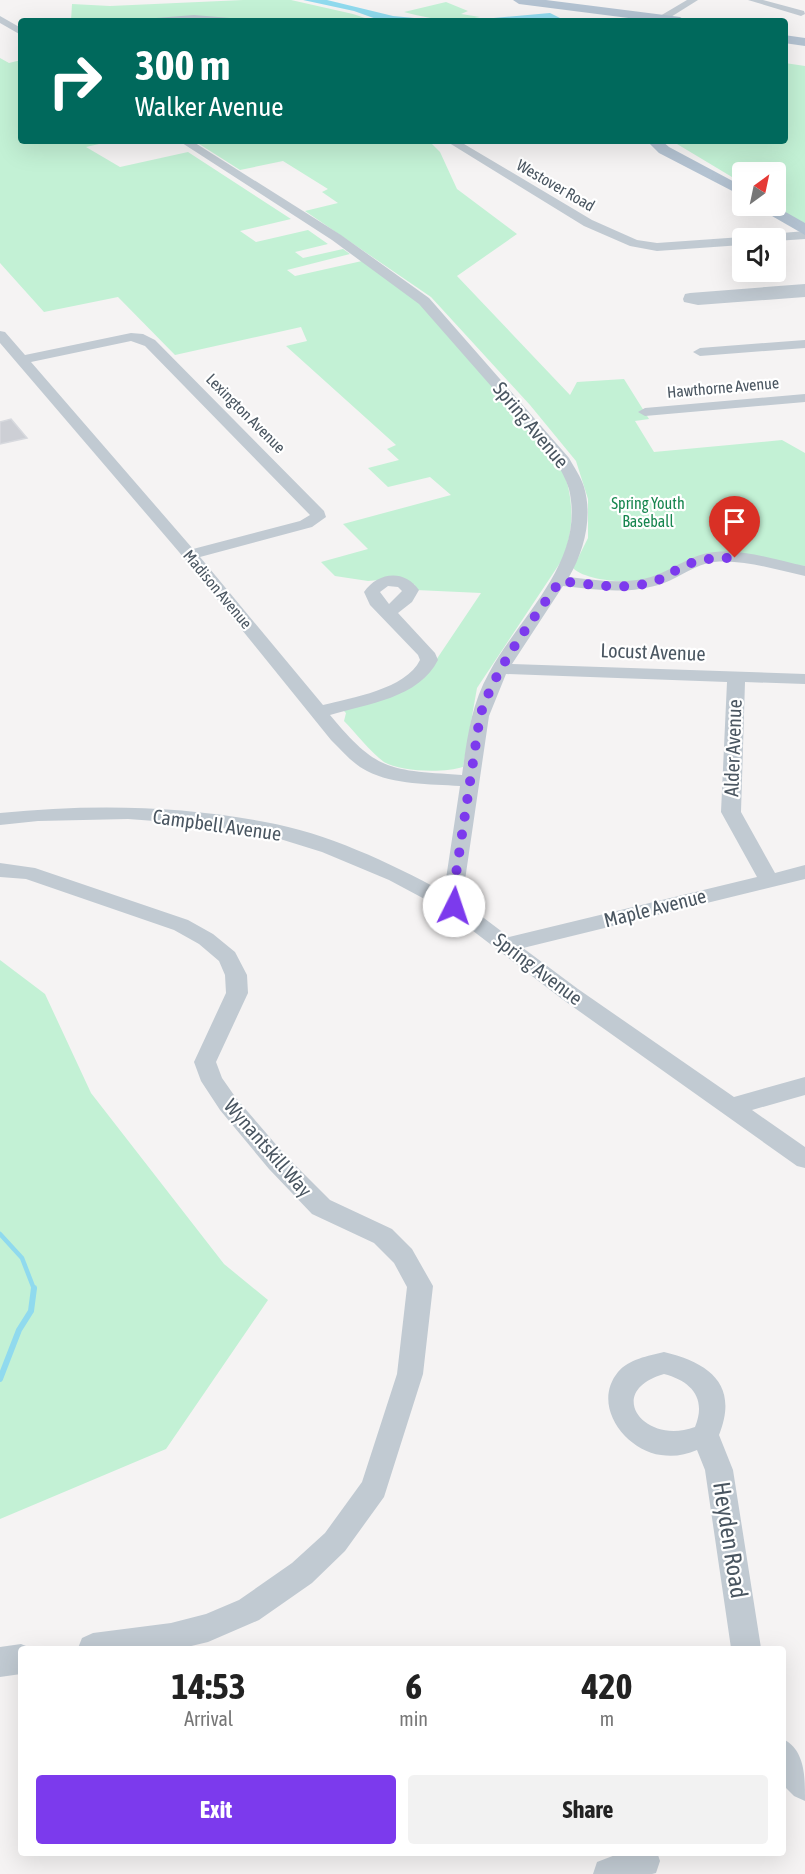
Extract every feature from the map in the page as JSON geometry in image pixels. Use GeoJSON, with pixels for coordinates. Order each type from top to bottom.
{"type":"FeatureCollection","features":[{"type":"Feature","properties":{"kind":"main road"},"geometry":{"type":"LineString","coordinates":[[519,0],[663,18]]}},
{"type":"Feature","properties":{"kind":"main road"},"geometry":{"type":"LineString","coordinates":[[788,40],[805,42]]}},
{"type":"Feature","properties":{"kind":"main road"},"geometry":{"type":"LineString","coordinates":[[657,144],[664,150],[732,187]]}},
{"type":"Feature","properties":{"kind":"main road"},"geometry":{"type":"LineString","coordinates":[[782,216],[805,230]]}},
{"type":"Feature","properties":{"kind":"street"},"geometry":{"type":"LineString","coordinates":[[663,18],[693,0]]}},
{"type":"Feature","properties":{"kind":"street"},"geometry":{"type":"LineString","coordinates":[[753,0],[801,13]]}},
{"type":"Feature","properties":{"kind":"street"},"geometry":{"type":"LineString","coordinates":[[0,19],[18,30]]}},
{"type":"Feature","properties":{"kind":"street","name":"Spring Avenue"},"geometry":{"type":"LineString","coordinates":[[189,144],[273,197],[424,301],[562,458],[574,482],[579,522],[577,543],[560,581],[500,669],[488,692],[480,716],[453,897],[454,906],[586,1005],[805,1159]]}},
{"type":"Feature","properties":{"kind":"street","name":"Westover Road"},"geometry":{"type":"LineString","coordinates":[[456,144],[588,223],[634,243],[649,247],[732,242]]}},
{"type":"Feature","properties":{"kind":"street"},"geometry":{"type":"LineString","coordinates":[[786,237],[805,235]]}},
{"type":"Feature","properties":{"kind":"street"},"geometry":{"type":"LineString","coordinates":[[805,290],[698,301],[689,299],[690,297],[805,290]]}},
{"type":"Feature","properties":{"kind":"street","name":"Madison Avenue"},"geometry":{"type":"LineString","coordinates":[[0,336],[189,555],[351,748],[375,768],[389,772],[469,781]]}},
{"type":"Feature","properties":{"kind":"street","name":"Lexington Avenue"},"geometry":{"type":"LineString","coordinates":[[22,360],[121,339],[142,339],[150,342],[316,509],[318,518],[306,524],[189,555]]}},
{"type":"Feature","properties":{"kind":"street"},"geometry":{"type":"LineString","coordinates":[[700,352],[805,344]]}},
{"type":"Feature","properties":{"kind":"street","name":"Hawthorne Avenue"},"geometry":{"type":"LineString","coordinates":[[645,412],[805,398]]}},
{"type":"Feature","properties":{"kind":"street"},"geometry":{"type":"LineString","coordinates":[[560,581],[636,585],[673,574],[688,564],[714,558],[735,558],[805,571]]}},
{"type":"Feature","properties":{"kind":"street"},"geometry":{"type":"LineString","coordinates":[[319,712],[397,689],[411,682],[424,671],[429,660],[426,653],[388,613]]}},
{"type":"Feature","properties":{"kind":"street","name":"Locust Avenue"},"geometry":{"type":"LineString","coordinates":[[500,669],[805,679]]}},
{"type":"Feature","properties":{"kind":"street","name":"Alder Avenue"},"geometry":{"type":"LineString","coordinates":[[736,677],[731,812],[769,881]]}},
{"type":"Feature","properties":{"kind":"street","name":"Campbell Avenue"},"geometry":{"type":"LineString","coordinates":[[0,819],[38,815],[128,813],[195,818],[266,828],[329,847],[396,875],[454,906]]}},
{"type":"Feature","properties":{"kind":"street","name":"Wynantskill Way"},"geometry":{"type":"LineString","coordinates":[[0,870],[28,873],[181,925],[206,939],[227,957],[236,975],[237,993],[205,1062],[212,1081],[277,1162],[321,1207],[383,1236],[403,1256],[420,1286],[410,1374],[374,1488],[334,1542],[302,1573],[249,1610],[208,1628],[171,1637],[107,1646]]}},
{"type":"Feature","properties":{"kind":"street","name":"Maple Avenue"},"geometry":{"type":"LineString","coordinates":[[505,945],[805,872]]}},
{"type":"Feature","properties":{"kind":"street"},"geometry":{"type":"LineString","coordinates":[[731,1107],[805,1086]]}},
{"type":"Feature","properties":{"kind":"street","name":"Heyden Road"},"geometry":{"type":"LineString","coordinates":[[705,1435],[719,1470],[746,1646]]}},
{"type":"Feature","properties":{"kind":"street"},"geometry":{"type":"LineString","coordinates":[[0,1662],[18,1659]]}},
{"type":"Feature","properties":{"kind":"street"},"geometry":{"type":"LineString","coordinates":[[786,1761],[790,1769],[805,1785]]}},
{"type":"Feature","properties":{"kind":"street"},"geometry":{"type":"LineString","coordinates":[[609,1874],[644,1862]]}},
{"type":"Feature","properties":{"kind":"green space"},"geometry":{"type":"Polygon","coordinates":[[[291,0],[365,18],[71,18],[72,4],[110,6],[291,0]]]}},
{"type":"Feature","properties":{"kind":"green space"},"geometry":{"type":"Polygon","coordinates":[[[446,2],[468,11],[461,14],[480,17],[432,18],[404,12],[446,2]]]}},
{"type":"Feature","properties":{"kind":"green space"},"geometry":{"type":"Polygon","coordinates":[[[0,58],[9,63],[18,61],[18,144],[99,144],[86,147],[120,167],[188,152],[291,219],[240,231],[256,242],[308,230],[328,244],[295,252],[303,258],[343,249],[350,254],[287,270],[295,276],[362,261],[418,300],[562,467],[571,502],[571,525],[562,560],[477,688],[463,767],[423,771],[391,765],[379,758],[344,721],[346,713],[343,710],[405,690],[424,678],[481,593],[416,590],[415,585],[402,578],[368,581],[335,576],[321,562],[368,549],[343,524],[451,495],[430,477],[388,487],[368,468],[399,460],[387,449],[396,445],[286,346],[307,341],[301,327],[175,355],[118,297],[44,312],[0,263],[0,58]]]}},
{"type":"Feature","properties":{"kind":"green space"},"geometry":{"type":"Polygon","coordinates":[[[788,63],[805,66],[805,226],[786,213],[786,162],[732,162],[732,177],[677,144],[788,144],[788,63]]]}},
{"type":"Feature","properties":{"kind":"green space","name":"Spring Youth Baseball"},"geometry":{"type":"Polygon","coordinates":[[[199,144],[432,144],[440,152],[457,189],[517,234],[457,276],[570,395],[577,382],[624,379],[649,419],[635,421],[654,452],[782,440],[805,453],[805,566],[708,555],[692,558],[656,578],[641,581],[598,579],[573,568],[588,538],[588,499],[576,461],[530,405],[431,297],[305,211],[338,203],[322,192],[328,189],[283,161],[240,170],[199,144]]]}},
{"type":"Feature","properties":{"kind":"green space"},"geometry":{"type":"Polygon","coordinates":[[[0,960],[45,994],[91,1093],[224,1264],[268,1300],[166,1449],[0,1519],[0,960]]]}},
{"type":"Feature","properties":{"kind":"water"},"geometry":{"type":"Polygon","coordinates":[[[303,0],[327,0],[393,16],[414,18],[374,18],[354,11],[303,0]]]}},
{"type":"Feature","properties":{"kind":"water"},"geometry":{"type":"Polygon","coordinates":[[[550,13],[560,18],[494,18],[550,13]]]}},
{"type":"Feature","properties":{"kind":"building"},"geometry":{"type":"Polygon","coordinates":[[[11,419],[27,438],[0,444],[0,422],[11,419]]]}},
{"type":"Feature","properties":{"kind":"waterway"},"geometry":{"type":"LineString","coordinates":[[0,1234],[22,1258],[34,1289]]}},
{"type":"Feature","properties":{"kind":"waterway"},"geometry":{"type":"LineString","coordinates":[[0,1379],[19,1330],[31,1311],[34,1289]]}},
{"type":"Feature","properties":{"kind":"route"},"geometry":{"type":"LineString","coordinates":[[454,906],[454,887],[480,716],[488,692],[500,669],[560,581],[636,585],[673,574],[688,564],[714,558],[735,558]]}}]}
